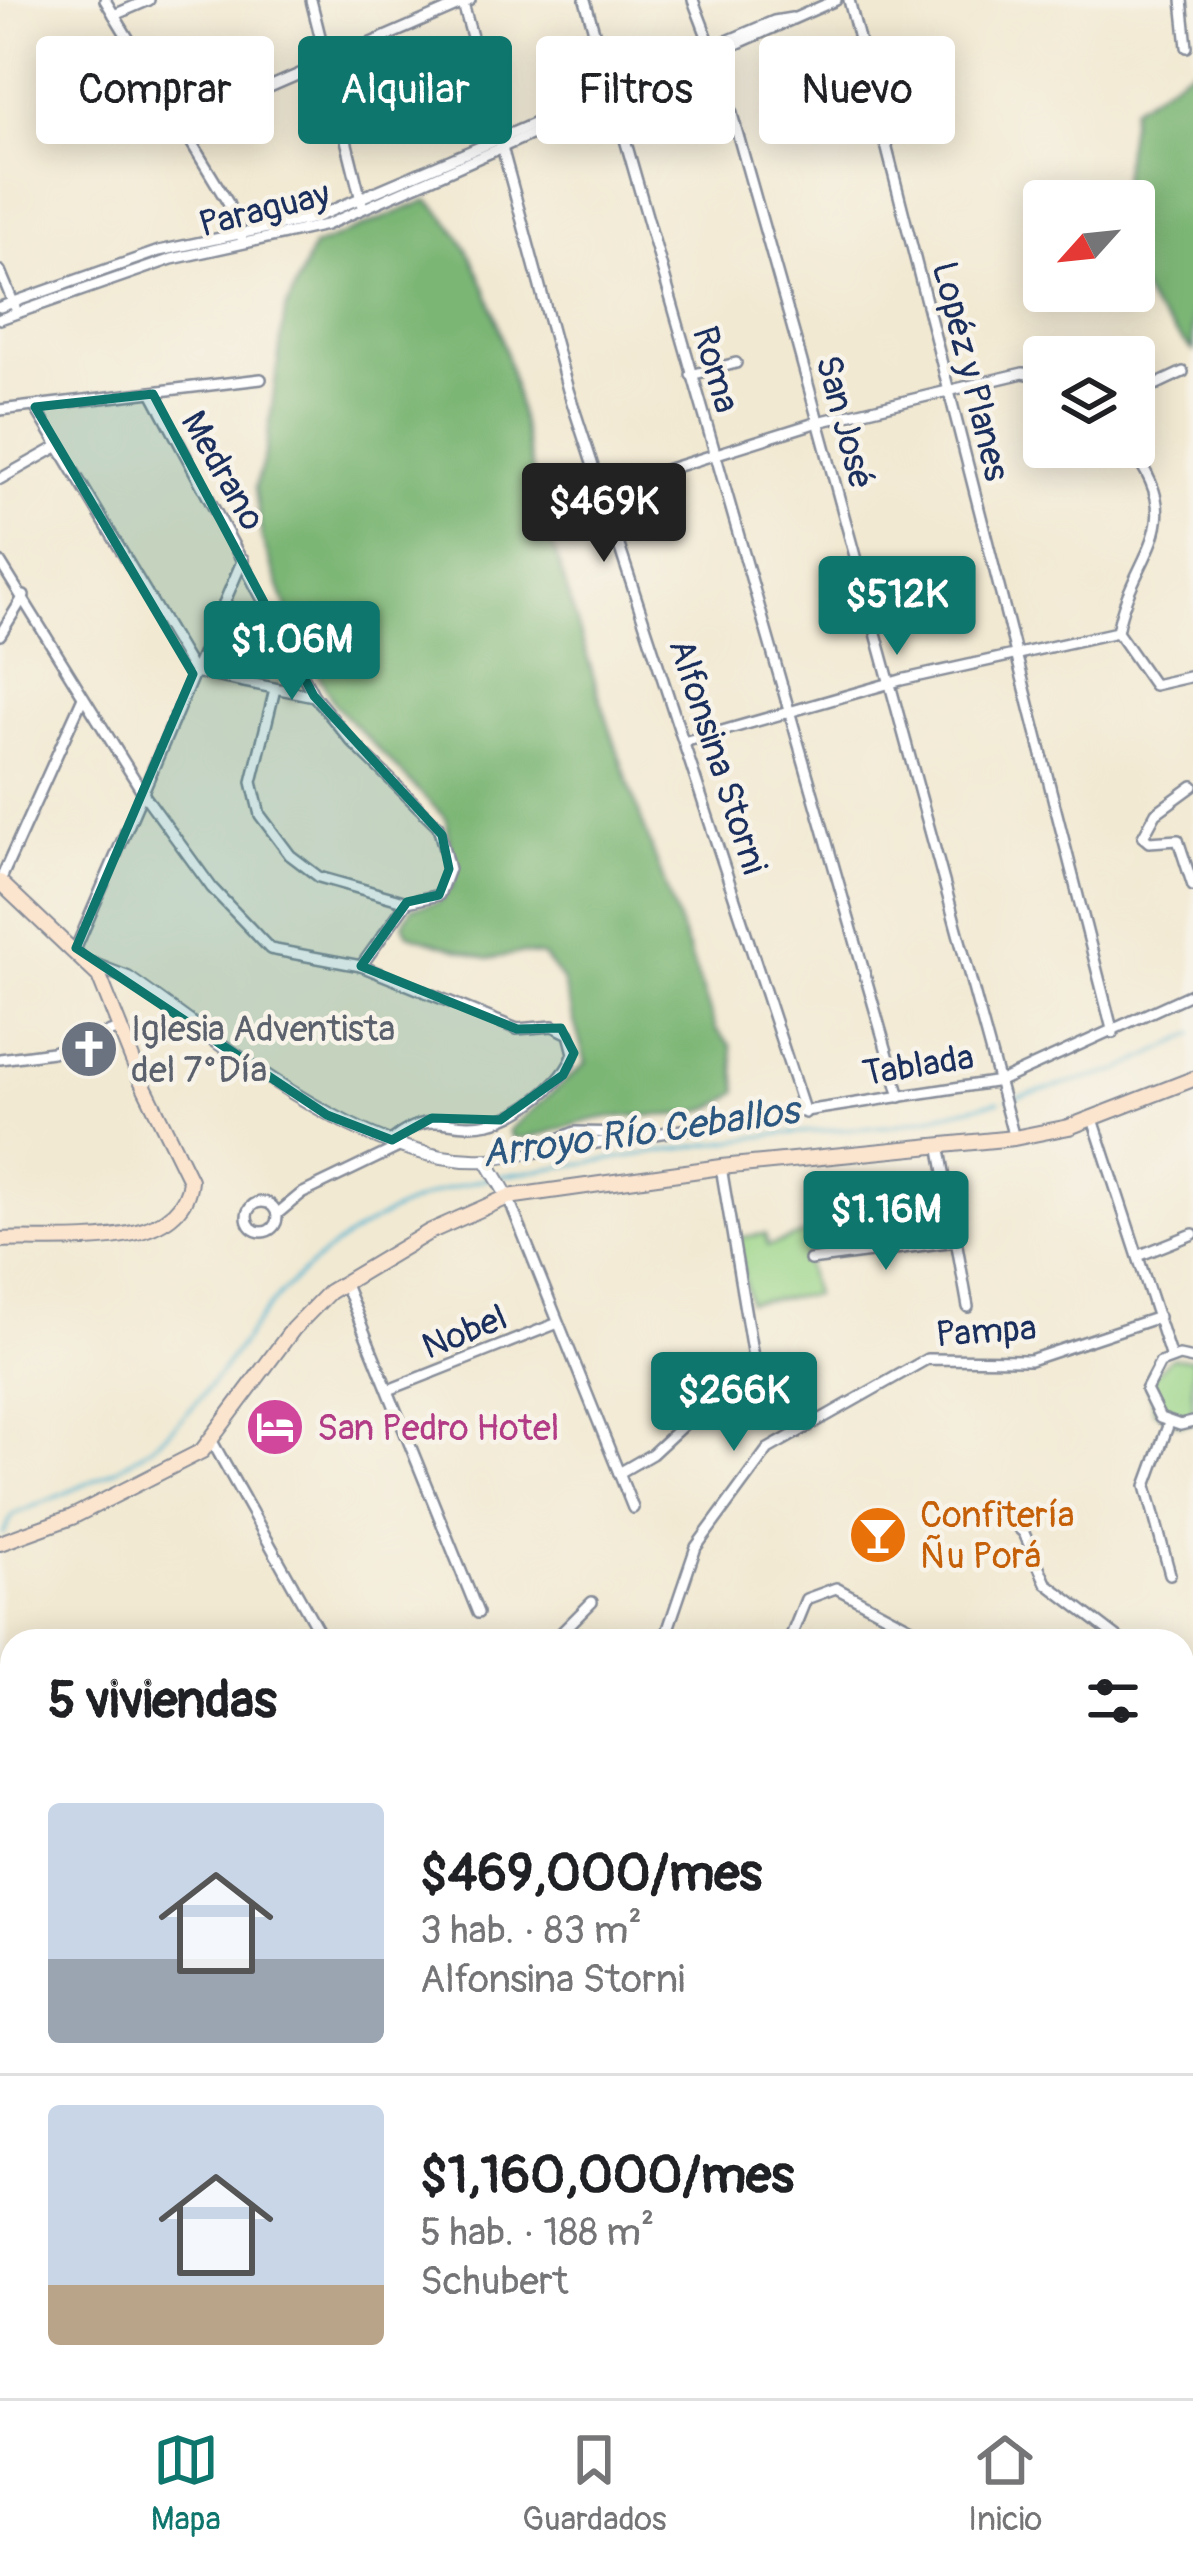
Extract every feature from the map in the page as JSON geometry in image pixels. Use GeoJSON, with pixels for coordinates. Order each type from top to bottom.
{"type":"FeatureCollection","features":[{"type":"Feature","properties":{"kind":"main road"},"geometry":{"type":"LineString","coordinates":[[0,881],[92,964],[190,1180],[182,1211],[158,1228],[0,1240]]}},
{"type":"Feature","properties":{"kind":"main road"},"geometry":{"type":"LineString","coordinates":[[6,1541],[72,1517],[213,1443],[293,1329],[344,1282],[504,1191],[1015,1138],[1093,1118],[1193,1079]]}},
{"type":"Feature","properties":{"kind":"street"},"geometry":{"type":"LineString","coordinates":[[105,0],[127,36]]}},
{"type":"Feature","properties":{"kind":"street"},"geometry":{"type":"LineString","coordinates":[[114,15],[149,0]]}},
{"type":"Feature","properties":{"kind":"street"},"geometry":{"type":"LineString","coordinates":[[311,0],[320,36]]}},
{"type":"Feature","properties":{"kind":"street","name":"Roma"},"geometry":{"type":"LineString","coordinates":[[585,0],[595,36]]}},
{"type":"Feature","properties":{"kind":"street","name":"San José"},"geometry":{"type":"LineString","coordinates":[[694,0],[707,36]]}},
{"type":"Feature","properties":{"kind":"street"},"geometry":{"type":"LineString","coordinates":[[796,0],[800,17]]}},
{"type":"Feature","properties":{"kind":"street","name":"Paraguay"},"geometry":{"type":"LineString","coordinates":[[735,41],[774,21],[800,17],[836,0]]}},
{"type":"Feature","properties":{"kind":"street","name":"Lopéz y Planes"},"geometry":{"type":"LineString","coordinates":[[850,0],[1113,1034]]}},
{"type":"Feature","properties":{"kind":"street"},"geometry":{"type":"LineString","coordinates":[[1182,0],[1187,47]]}},
{"type":"Feature","properties":{"kind":"street"},"geometry":{"type":"LineString","coordinates":[[387,36],[465,1]]}},
{"type":"Feature","properties":{"kind":"street","name":"Alfonsina Storni"},"geometry":{"type":"LineString","coordinates":[[465,1],[473,36]]}},
{"type":"Feature","properties":{"kind":"street","name":"San José"},"geometry":{"type":"LineString","coordinates":[[735,130],[1015,1138]]}},
{"type":"Feature","properties":{"kind":"street"},"geometry":{"type":"LineString","coordinates":[[192,144],[242,238]]}},
{"type":"Feature","properties":{"kind":"street"},"geometry":{"type":"LineString","coordinates":[[347,144],[362,204]]}},
{"type":"Feature","properties":{"kind":"street","name":"Paraguay"},"geometry":{"type":"LineString","coordinates":[[0,307],[15,307],[242,238],[301,234],[499,144]]}},
{"type":"Feature","properties":{"kind":"street","name":"Alfonsina Storni"},"geometry":{"type":"LineString","coordinates":[[499,144],[602,490],[805,1113]]}},
{"type":"Feature","properties":{"kind":"street","name":"Roma"},"geometry":{"type":"LineString","coordinates":[[626,144],[900,1097]]}},
{"type":"Feature","properties":{"kind":"street"},"geometry":{"type":"LineString","coordinates":[[0,272],[15,307]]}},
{"type":"Feature","properties":{"kind":"street","name":"Paraguay"},"geometry":{"type":"LineString","coordinates":[[0,319],[15,307]]}},
{"type":"Feature","properties":{"kind":"street"},"geometry":{"type":"LineString","coordinates":[[691,375],[736,363]]}},
{"type":"Feature","properties":{"kind":"street"},"geometry":{"type":"LineString","coordinates":[[1155,385],[1184,372]]}},
{"type":"Feature","properties":{"kind":"street"},"geometry":{"type":"LineString","coordinates":[[602,490],[818,422],[1023,373]]}},
{"type":"Feature","properties":{"kind":"street"},"geometry":{"type":"LineString","coordinates":[[0,410],[260,379]]}},
{"type":"Feature","properties":{"kind":"street","name":"Medrano"},"geometry":{"type":"LineString","coordinates":[[153,394],[314,696],[442,835],[449,869],[444,886],[433,899],[407,902],[361,966]]}},
{"type":"Feature","properties":{"kind":"street"},"geometry":{"type":"LineString","coordinates":[[35,407],[194,672],[314,696]]}},
{"type":"Feature","properties":{"kind":"street"},"geometry":{"type":"LineString","coordinates":[[0,479],[57,447]]}},
{"type":"Feature","properties":{"kind":"street"},"geometry":{"type":"LineString","coordinates":[[1118,632],[1165,511],[1156,480],[1147,468]]}},
{"type":"Feature","properties":{"kind":"street"},"geometry":{"type":"LineString","coordinates":[[76,948],[146,796],[243,559]]}},
{"type":"Feature","properties":{"kind":"street"},"geometry":{"type":"LineString","coordinates":[[0,562],[146,796],[212,888],[270,949],[361,966],[517,1028],[561,1028],[573,1041],[574,1053],[563,1075],[500,1120],[471,1124],[432,1118],[399,1142],[301,1194],[277,1214]]}},
{"type":"Feature","properties":{"kind":"street"},"geometry":{"type":"LineString","coordinates":[[0,635],[24,596]]}},
{"type":"Feature","properties":{"kind":"street"},"geometry":{"type":"LineString","coordinates":[[687,741],[1015,651],[1118,632]]}},
{"type":"Feature","properties":{"kind":"street"},"geometry":{"type":"LineString","coordinates":[[1118,632],[1154,685],[1193,676]]}},
{"type":"Feature","properties":{"kind":"street"},"geometry":{"type":"LineString","coordinates":[[274,689],[252,782],[260,815],[305,868],[346,886],[407,902]]}},
{"type":"Feature","properties":{"kind":"street"},"geometry":{"type":"LineString","coordinates":[[0,881],[83,698]]}},
{"type":"Feature","properties":{"kind":"street"},"geometry":{"type":"LineString","coordinates":[[1193,786],[1156,812],[1143,837],[1148,842],[1178,840],[1193,886]]}},
{"type":"Feature","properties":{"kind":"street","name":"Tablada"},"geometry":{"type":"LineString","coordinates":[[92,964],[128,978],[327,1115],[442,1157],[488,1163],[532,1150],[636,1134],[1001,1085],[1193,993]]}},
{"type":"Feature","properties":{"kind":"street"},"geometry":{"type":"LineString","coordinates":[[0,1059],[52,1052],[119,1029]]}},
{"type":"Feature","properties":{"kind":"street"},"geometry":{"type":"LineString","coordinates":[[1093,1118],[1172,1358]]}},
{"type":"Feature","properties":{"kind":"street"},"geometry":{"type":"LineString","coordinates":[[940,1144],[968,1307]]}},
{"type":"Feature","properties":{"kind":"street"},"geometry":{"type":"LineString","coordinates":[[488,1163],[504,1191],[633,1508]]}},
{"type":"Feature","properties":{"kind":"street"},"geometry":{"type":"LineString","coordinates":[[619,1473],[665,1443],[704,1403],[756,1375],[721,1167]]}},
{"type":"Feature","properties":{"kind":"street"},"geometry":{"type":"LineString","coordinates":[[1138,1256],[1193,1234]]}},
{"type":"Feature","properties":{"kind":"street"},"geometry":{"type":"LineString","coordinates":[[810,1259],[956,1241]]}},
{"type":"Feature","properties":{"kind":"street"},"geometry":{"type":"LineString","coordinates":[[344,1282],[478,1613]]}},
{"type":"Feature","properties":{"kind":"street","name":"Pampa"},"geometry":{"type":"LineString","coordinates":[[668,1629],[696,1547],[768,1449],[927,1359],[1030,1360],[1159,1317]]}},
{"type":"Feature","properties":{"kind":"street","name":"Nobel"},"geometry":{"type":"LineString","coordinates":[[391,1389],[558,1323]]}},
{"type":"Feature","properties":{"kind":"street"},"geometry":{"type":"LineString","coordinates":[[1193,1359],[1172,1358],[1153,1371],[1146,1390],[1153,1410],[1169,1423],[1193,1422]]}},
{"type":"Feature","properties":{"kind":"street"},"geometry":{"type":"LineString","coordinates":[[1169,1423],[1146,1486],[1170,1574]]}},
{"type":"Feature","properties":{"kind":"street"},"geometry":{"type":"LineString","coordinates":[[213,1443],[317,1629]]}},
{"type":"Feature","properties":{"kind":"street"},"geometry":{"type":"LineString","coordinates":[[995,1508],[1024,1533],[1046,1583],[1106,1629]]}},
{"type":"Feature","properties":{"kind":"street"},"geometry":{"type":"LineString","coordinates":[[794,1629],[806,1599],[836,1588],[913,1629]]}},
{"type":"Feature","properties":{"kind":"street"},"geometry":{"type":"LineString","coordinates":[[565,1629],[592,1601]]}},
{"type":"Feature","properties":{"kind":"highlighted area"},"geometry":{"type":"Polygon","coordinates":[[[153,394],[314,696],[442,835],[449,869],[439,895],[407,902],[361,966],[517,1029],[561,1028],[574,1053],[563,1075],[500,1120],[432,1118],[392,1140],[327,1115],[76,948],[193,674],[35,407],[153,394]]]}},
{"type":"Feature","properties":{"kind":"green space"},"geometry":{"type":"Polygon","coordinates":[[[1193,67],[1193,351],[1155,311],[1155,180],[1122,180],[1132,108],[1193,67]]]}},
{"type":"Feature","properties":{"kind":"green space"},"geometry":{"type":"Polygon","coordinates":[[[428,200],[452,226],[486,291],[548,528],[610,728],[716,1029],[731,1046],[738,1091],[708,1109],[604,1118],[513,1138],[509,1130],[586,1063],[562,980],[543,956],[521,953],[488,959],[408,934],[403,923],[412,908],[439,902],[453,886],[447,820],[335,705],[298,638],[262,540],[255,488],[266,451],[285,312],[313,247],[428,200]]]}},
{"type":"Feature","properties":{"kind":"green space"},"geometry":{"type":"Polygon","coordinates":[[[812,1231],[816,1252],[804,1255],[814,1295],[749,1302],[736,1238],[765,1234],[768,1246],[812,1231]]]}},
{"type":"Feature","properties":{"kind":"green space"},"geometry":{"type":"Polygon","coordinates":[[[1171,1358],[1193,1359],[1193,1422],[1180,1425],[1153,1410],[1148,1380],[1171,1358]]]}},
{"type":"Feature","properties":{"kind":"waterway","name":"Arroyo Río Ceballos"},"geometry":{"type":"LineString","coordinates":[[1008,1099],[1118,1071],[1193,1034]]}},
{"type":"Feature","properties":{"kind":"waterway","name":"Arroyo Río Ceballos"},"geometry":{"type":"LineString","coordinates":[[500,1176],[777,1134],[892,1126],[999,1101]]}},
{"type":"Feature","properties":{"kind":"waterway","name":"Arroyo Río Ceballos"},"geometry":{"type":"LineString","coordinates":[[3,1534],[13,1515],[109,1473],[156,1443],[202,1396],[276,1299],[329,1251],[422,1198],[490,1178]]}},
{"type":"Feature","properties":{"kind":"place","name":"Iglesia Adventista del 7°Día"},"geometry":{"type":"Point","coordinates":[89,1049]}},
{"type":"Feature","properties":{"kind":"place","name":"San Pedro Hotel"},"geometry":{"type":"Point","coordinates":[275,1427]}},
{"type":"Feature","properties":{"kind":"place","name":"Confitería Ñu Porá"},"geometry":{"type":"Point","coordinates":[878,1535]}}]}
